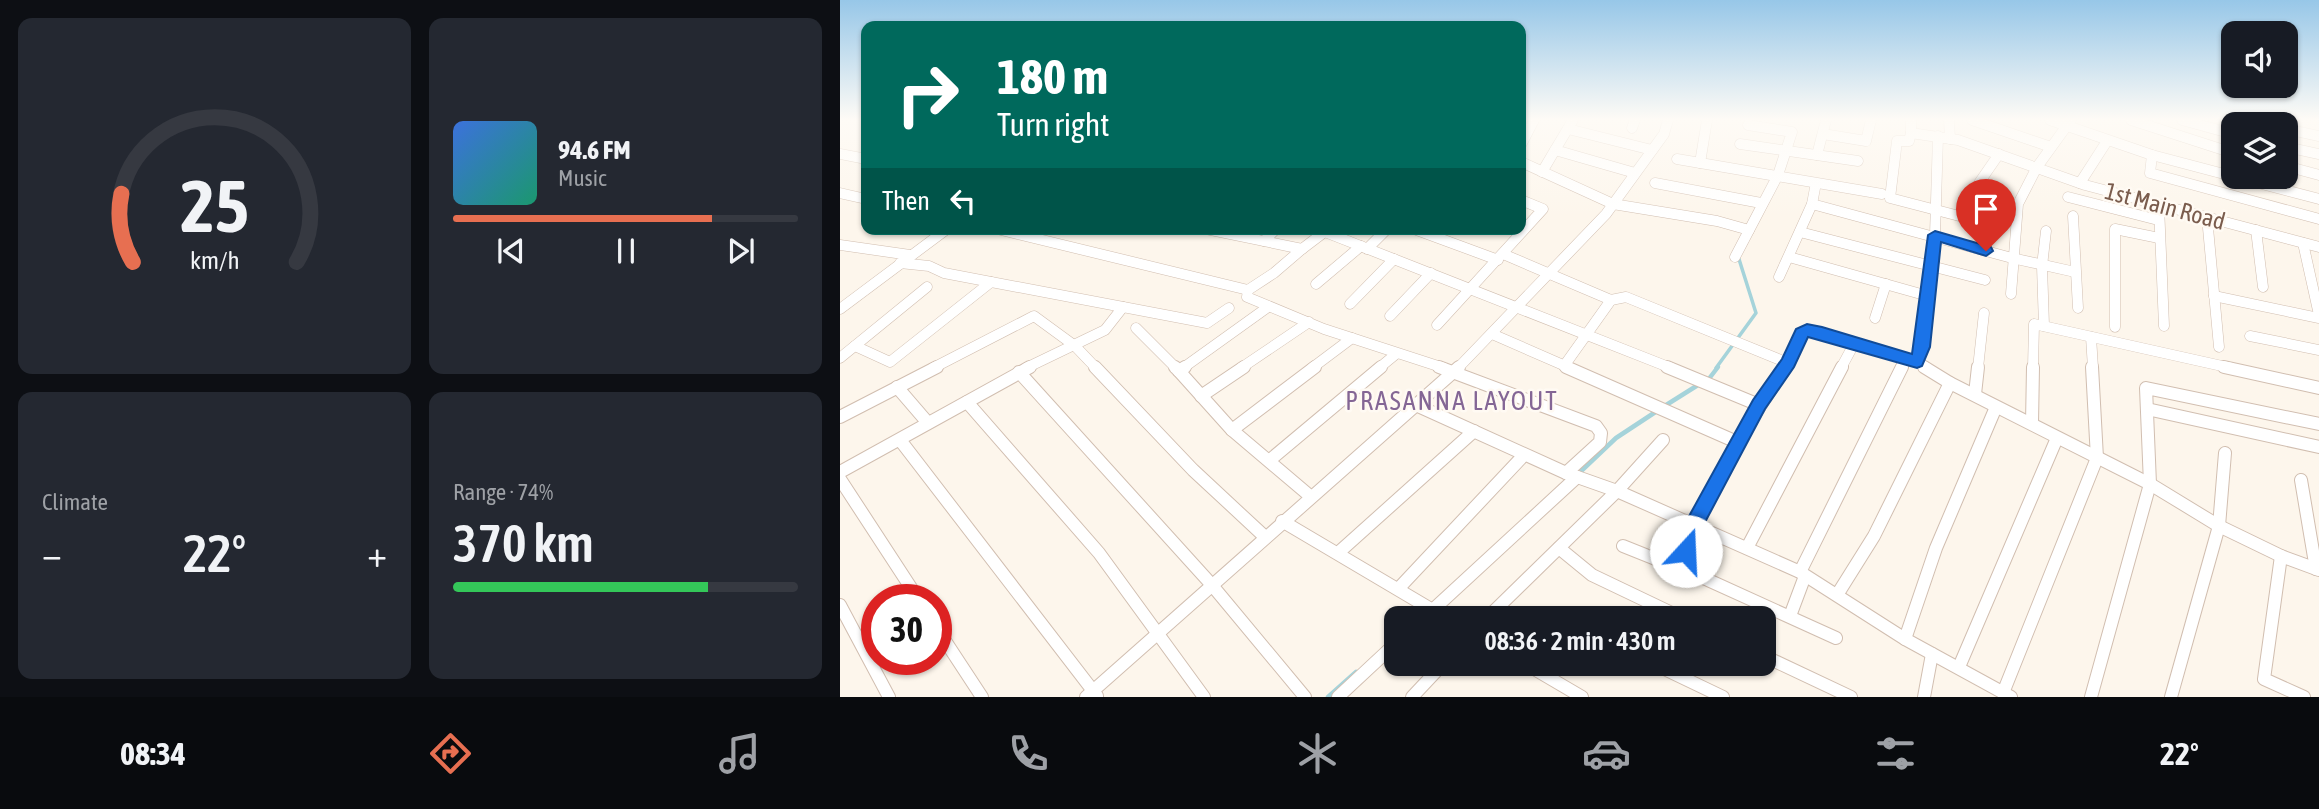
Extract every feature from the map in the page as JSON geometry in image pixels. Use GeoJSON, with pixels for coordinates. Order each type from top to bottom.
{"type":"FeatureCollection","features":[{"type":"Feature","properties":{"kind":"street"},"geometry":{"type":"LineString","coordinates":[[1542,172],[1554,153]]}},
{"type":"Feature","properties":{"kind":"street"},"geometry":{"type":"LineString","coordinates":[[1564,153],[1635,173]]}},
{"type":"Feature","properties":{"kind":"street"},"geometry":{"type":"LineString","coordinates":[[900,440],[1092,695],[1211,584],[1454,372],[1613,204],[1650,153]]}},
{"type":"Feature","properties":{"kind":"street"},"geometry":{"type":"LineString","coordinates":[[1699,163],[1701,153]]}},
{"type":"Feature","properties":{"kind":"street"},"geometry":{"type":"LineString","coordinates":[[1735,257],[1778,175],[1785,153]]}},
{"type":"Feature","properties":{"kind":"street"},"geometry":{"type":"LineString","coordinates":[[1797,153],[1858,161]]}},
{"type":"Feature","properties":{"kind":"street"},"geometry":{"type":"LineString","coordinates":[[1896,153],[1890,198],[1990,224]]}},
{"type":"Feature","properties":{"kind":"street"},"geometry":{"type":"LineString","coordinates":[[1790,616],[1803,574],[1911,360],[1922,347],[1937,211],[1938,153]]}},
{"type":"Feature","properties":{"kind":"street","name":"1st Main Road"},"geometry":{"type":"LineString","coordinates":[[1994,153],[2080,183],[2159,206],[2319,247]]}},
{"type":"Feature","properties":{"kind":"street"},"geometry":{"type":"LineString","coordinates":[[2011,294],[2018,204],[2047,153]]}},
{"type":"Feature","properties":{"kind":"street"},"geometry":{"type":"LineString","coordinates":[[2080,183],[2100,153]]}},
{"type":"Feature","properties":{"kind":"street"},"geometry":{"type":"LineString","coordinates":[[2144,153],[2319,200]]}},
{"type":"Feature","properties":{"kind":"street"},"geometry":{"type":"LineString","coordinates":[[2192,195],[2200,169],[2200,153]]}},
{"type":"Feature","properties":{"kind":"street"},"geometry":{"type":"LineString","coordinates":[[840,154],[861,158]]}},
{"type":"Feature","properties":{"kind":"street"},"geometry":{"type":"LineString","coordinates":[[1979,183],[1999,154]]}},
{"type":"Feature","properties":{"kind":"street"},"geometry":{"type":"LineString","coordinates":[[2152,155],[2150,178],[2194,185],[2319,219]]}},
{"type":"Feature","properties":{"kind":"street"},"geometry":{"type":"LineString","coordinates":[[1677,159],[1882,194]]}},
{"type":"Feature","properties":{"kind":"street"},"geometry":{"type":"LineString","coordinates":[[1526,164],[1613,204],[1717,221],[1749,230]]}},
{"type":"Feature","properties":{"kind":"street"},"geometry":{"type":"LineString","coordinates":[[2298,169],[2319,174]]}},
{"type":"Feature","properties":{"kind":"street"},"geometry":{"type":"LineString","coordinates":[[1655,183],[1761,204]]}},
{"type":"Feature","properties":{"kind":"street"},"geometry":{"type":"LineString","coordinates":[[1780,277],[1812,204],[1815,188]]}},
{"type":"Feature","properties":{"kind":"street"},"geometry":{"type":"LineString","coordinates":[[840,193],[861,198]]}},
{"type":"Feature","properties":{"kind":"street"},"geometry":{"type":"LineString","coordinates":[[2068,197],[2158,220]]}},
{"type":"Feature","properties":{"kind":"street"},"geometry":{"type":"LineString","coordinates":[[1526,202],[1544,209],[1526,229]]}},
{"type":"Feature","properties":{"kind":"street"},"geometry":{"type":"LineString","coordinates":[[1812,204],[2042,266],[2076,272]]}},
{"type":"Feature","properties":{"kind":"street"},"geometry":{"type":"LineString","coordinates":[[2159,206],[2164,326]]}},
{"type":"Feature","properties":{"kind":"street"},"geometry":{"type":"LineString","coordinates":[[2073,216],[2078,308]]}},
{"type":"Feature","properties":{"kind":"street"},"geometry":{"type":"LineString","coordinates":[[2207,217],[2219,347]]}},
{"type":"Feature","properties":{"kind":"street"},"geometry":{"type":"LineString","coordinates":[[2115,327],[2115,229],[2159,238]]}},
{"type":"Feature","properties":{"kind":"street"},"geometry":{"type":"LineString","coordinates":[[2256,230],[2263,287]]}},
{"type":"Feature","properties":{"kind":"street"},"geometry":{"type":"LineString","coordinates":[[1800,232],[1985,280]]}},
{"type":"Feature","properties":{"kind":"street"},"geometry":{"type":"LineString","coordinates":[[2044,326],[2042,266],[2046,232]]}},
{"type":"Feature","properties":{"kind":"street"},"geometry":{"type":"LineString","coordinates":[[840,309],[939,235]]}},
{"type":"Feature","properties":{"kind":"street"},"geometry":{"type":"LineString","coordinates":[[1021,235],[1248,290],[1274,273],[1321,235]]}},
{"type":"Feature","properties":{"kind":"street"},"geometry":{"type":"LineString","coordinates":[[1241,235],[1302,249]]}},
{"type":"Feature","properties":{"kind":"street"},"geometry":{"type":"LineString","coordinates":[[1264,241],[1270,235]]}},
{"type":"Feature","properties":{"kind":"street"},"geometry":{"type":"LineString","coordinates":[[1336,235],[1589,334],[1759,405]]}},
{"type":"Feature","properties":{"kind":"street"},"geometry":{"type":"LineString","coordinates":[[1316,284],[1379,235]]}},
{"type":"Feature","properties":{"kind":"street"},"geometry":{"type":"LineString","coordinates":[[1433,235],[1550,273],[1611,300],[1626,297],[1788,363]]}},
{"type":"Feature","properties":{"kind":"street"},"geometry":{"type":"LineString","coordinates":[[1437,325],[1520,235]]}},
{"type":"Feature","properties":{"kind":"street"},"geometry":{"type":"LineString","coordinates":[[2214,296],[2319,316],[2303,243]]}},
{"type":"Feature","properties":{"kind":"street"},"geometry":{"type":"LineString","coordinates":[[840,244],[910,256]]}},
{"type":"Feature","properties":{"kind":"street"},"geometry":{"type":"LineString","coordinates":[[1789,257],[1928,296]]}},
{"type":"Feature","properties":{"kind":"street"},"geometry":{"type":"LineString","coordinates":[[1350,303],[1394,259]]}},
{"type":"Feature","properties":{"kind":"street"},"geometry":{"type":"LineString","coordinates":[[900,263],[925,265],[940,269],[944,273],[1207,323],[1228,308]]}},
{"type":"Feature","properties":{"kind":"street"},"geometry":{"type":"LineString","coordinates":[[1390,316],[1431,273]]}},
{"type":"Feature","properties":{"kind":"street"},"geometry":{"type":"LineString","coordinates":[[855,346],[890,362],[991,282]]}},
{"type":"Feature","properties":{"kind":"street"},"geometry":{"type":"LineString","coordinates":[[1875,318],[1885,284]]}},
{"type":"Feature","properties":{"kind":"street"},"geometry":{"type":"LineString","coordinates":[[840,358],[927,287]]}},
{"type":"Feature","properties":{"kind":"street"},"geometry":{"type":"LineString","coordinates":[[1248,290],[1247,297],[1268,307],[1396,354],[1454,372],[1596,426],[1601,433],[1600,442],[1572,476],[1433,606]]}},
{"type":"Feature","properties":{"kind":"street"},"geometry":{"type":"LineString","coordinates":[[1564,366],[1611,300]]}},
{"type":"Feature","properties":{"kind":"street"},"geometry":{"type":"LineString","coordinates":[[840,472],[1019,372],[1105,330],[1123,307]]}},
{"type":"Feature","properties":{"kind":"street"},"geometry":{"type":"LineString","coordinates":[[1179,371],[1268,307]]}},
{"type":"Feature","properties":{"kind":"street"},"geometry":{"type":"LineString","coordinates":[[1975,394],[1984,313]]}},
{"type":"Feature","properties":{"kind":"street"},"geometry":{"type":"LineString","coordinates":[[840,417],[1034,316],[1075,346],[1193,470],[1265,536]]}},
{"type":"Feature","properties":{"kind":"street"},"geometry":{"type":"LineString","coordinates":[[1201,396],[1310,322]]}},
{"type":"Feature","properties":{"kind":"street"},"geometry":{"type":"LineString","coordinates":[[2032,423],[2034,324],[2319,387]]}},
{"type":"Feature","properties":{"kind":"street"},"geometry":{"type":"LineString","coordinates":[[1136,328],[1232,429],[1310,496]]}},
{"type":"Feature","properties":{"kind":"street"},"geometry":{"type":"LineString","coordinates":[[1680,568],[1695,524],[1759,405],[1788,363],[1802,333],[1807,330],[1911,360],[1996,407],[2150,484],[2219,526],[2317,570]]}},
{"type":"Feature","properties":{"kind":"street"},"geometry":{"type":"LineString","coordinates":[[1492,334],[1739,443]]}},
{"type":"Feature","properties":{"kind":"street"},"geometry":{"type":"LineString","coordinates":[[2250,336],[2319,350]]}},
{"type":"Feature","properties":{"kind":"street"},"geometry":{"type":"LineString","coordinates":[[1416,405],[1572,476],[1618,491],[1803,574],[1905,639],[2009,696],[2096,458],[2091,337]]}},
{"type":"Feature","properties":{"kind":"street"},"geometry":{"type":"LineString","coordinates":[[1232,429],[1352,338]]}},
{"type":"Feature","properties":{"kind":"street"},"geometry":{"type":"LineString","coordinates":[[1747,548],[1854,344]]}},
{"type":"Feature","properties":{"kind":"street"},"geometry":{"type":"LineString","coordinates":[[1270,460],[1396,354]]}},
{"type":"Feature","properties":{"kind":"street"},"geometry":{"type":"LineString","coordinates":[[1019,372],[1211,584],[1305,697]]}},
{"type":"Feature","properties":{"kind":"street"},"geometry":{"type":"LineString","coordinates":[[1837,595],[1874,536],[1950,383]]}},
{"type":"Feature","properties":{"kind":"street"},"geometry":{"type":"LineString","coordinates":[[897,387],[928,423]]}},
{"type":"Feature","properties":{"kind":"street"},"geometry":{"type":"LineString","coordinates":[[2091,697],[2150,484],[2146,388],[2319,424]]}},
{"type":"Feature","properties":{"kind":"street"},"geometry":{"type":"LineString","coordinates":[[967,402],[1099,553],[1204,697]]}},
{"type":"Feature","properties":{"kind":"street"},"geometry":{"type":"LineString","coordinates":[[1905,639],[1936,548],[1996,407]]}},
{"type":"Feature","properties":{"kind":"street"},"geometry":{"type":"LineString","coordinates":[[2147,410],[2319,447]]}},
{"type":"Feature","properties":{"kind":"street"},"geometry":{"type":"LineString","coordinates":[[1338,553],[1474,431]]}},
{"type":"Feature","properties":{"kind":"street"},"geometry":{"type":"LineString","coordinates":[[1959,667],[2057,438]]}},
{"type":"Feature","properties":{"kind":"street"},"geometry":{"type":"LineString","coordinates":[[1499,606],[1618,491],[1663,440]]}},
{"type":"Feature","properties":{"kind":"street"},"geometry":{"type":"LineString","coordinates":[[2171,697],[2219,526],[2225,453]]}},
{"type":"Feature","properties":{"kind":"street"},"geometry":{"type":"LineString","coordinates":[[1399,588],[1524,455]]}},
{"type":"Feature","properties":{"kind":"street"},"geometry":{"type":"LineString","coordinates":[[840,479],[909,584]]}},
{"type":"Feature","properties":{"kind":"street"},"geometry":{"type":"LineString","coordinates":[[2301,480],[2317,570]]}},
{"type":"Feature","properties":{"kind":"street"},"geometry":{"type":"LineString","coordinates":[[1282,521],[1399,588],[1422,606]]}},
{"type":"Feature","properties":{"kind":"street"},"geometry":{"type":"LineString","coordinates":[[1623,546],[1680,568],[1836,638]]}},
{"type":"Feature","properties":{"kind":"street"},"geometry":{"type":"LineString","coordinates":[[1559,548],[1592,575],[1657,606]]}},
{"type":"Feature","properties":{"kind":"street"},"geometry":{"type":"LineString","coordinates":[[2281,556],[2264,679],[2303,697]]}},
{"type":"Feature","properties":{"kind":"street"},"geometry":{"type":"LineString","coordinates":[[840,605],[889,697]]}},
{"type":"Feature","properties":{"kind":"street"},"geometry":{"type":"LineString","coordinates":[[952,651],[982,697]]}},
{"type":"Feature","properties":{"kind":"street"},"geometry":{"type":"LineString","coordinates":[[1338,697],[1384,654]]}},
{"type":"Feature","properties":{"kind":"street"},"geometry":{"type":"LineString","coordinates":[[1924,697],[1932,654]]}},
{"type":"Feature","properties":{"kind":"street"},"geometry":{"type":"LineString","coordinates":[[1776,662],[1850,697]]}},
{"type":"Feature","properties":{"kind":"street"},"geometry":{"type":"LineString","coordinates":[[1412,697],[1432,676]]}},
{"type":"Feature","properties":{"kind":"street"},"geometry":{"type":"LineString","coordinates":[[1544,676],[1576,696]]}},
{"type":"Feature","properties":{"kind":"street"},"geometry":{"type":"LineString","coordinates":[[1679,676],[1723,697]]}},
{"type":"Feature","properties":{"kind":"waterway"},"geometry":{"type":"LineString","coordinates":[[1716,368],[1756,313],[1738,256]]}},
{"type":"Feature","properties":{"kind":"waterway"},"geometry":{"type":"LineString","coordinates":[[1708,380],[1718,367]]}},
{"type":"Feature","properties":{"kind":"waterway"},"geometry":{"type":"LineString","coordinates":[[1663,407],[1698,385]]}},
{"type":"Feature","properties":{"kind":"waterway"},"geometry":{"type":"LineString","coordinates":[[1578,474],[1616,438],[1657,411]]}},
{"type":"Feature","properties":{"kind":"waterway"},"geometry":{"type":"LineString","coordinates":[[1328,697],[1356,672]]}},
{"type":"Feature","properties":{"kind":"district","name":"PRASANNA LAYOUT"},"geometry":{"type":"Point","coordinates":[1452,401]}},
{"type":"Feature","properties":{"kind":"route"},"geometry":{"type":"LineString","coordinates":[[1686,551],[1695,524],[1759,405],[1788,363],[1802,333],[1807,330],[1822,333],[1917,362],[1922,347],[1935,235],[1986,251]]}}]}
